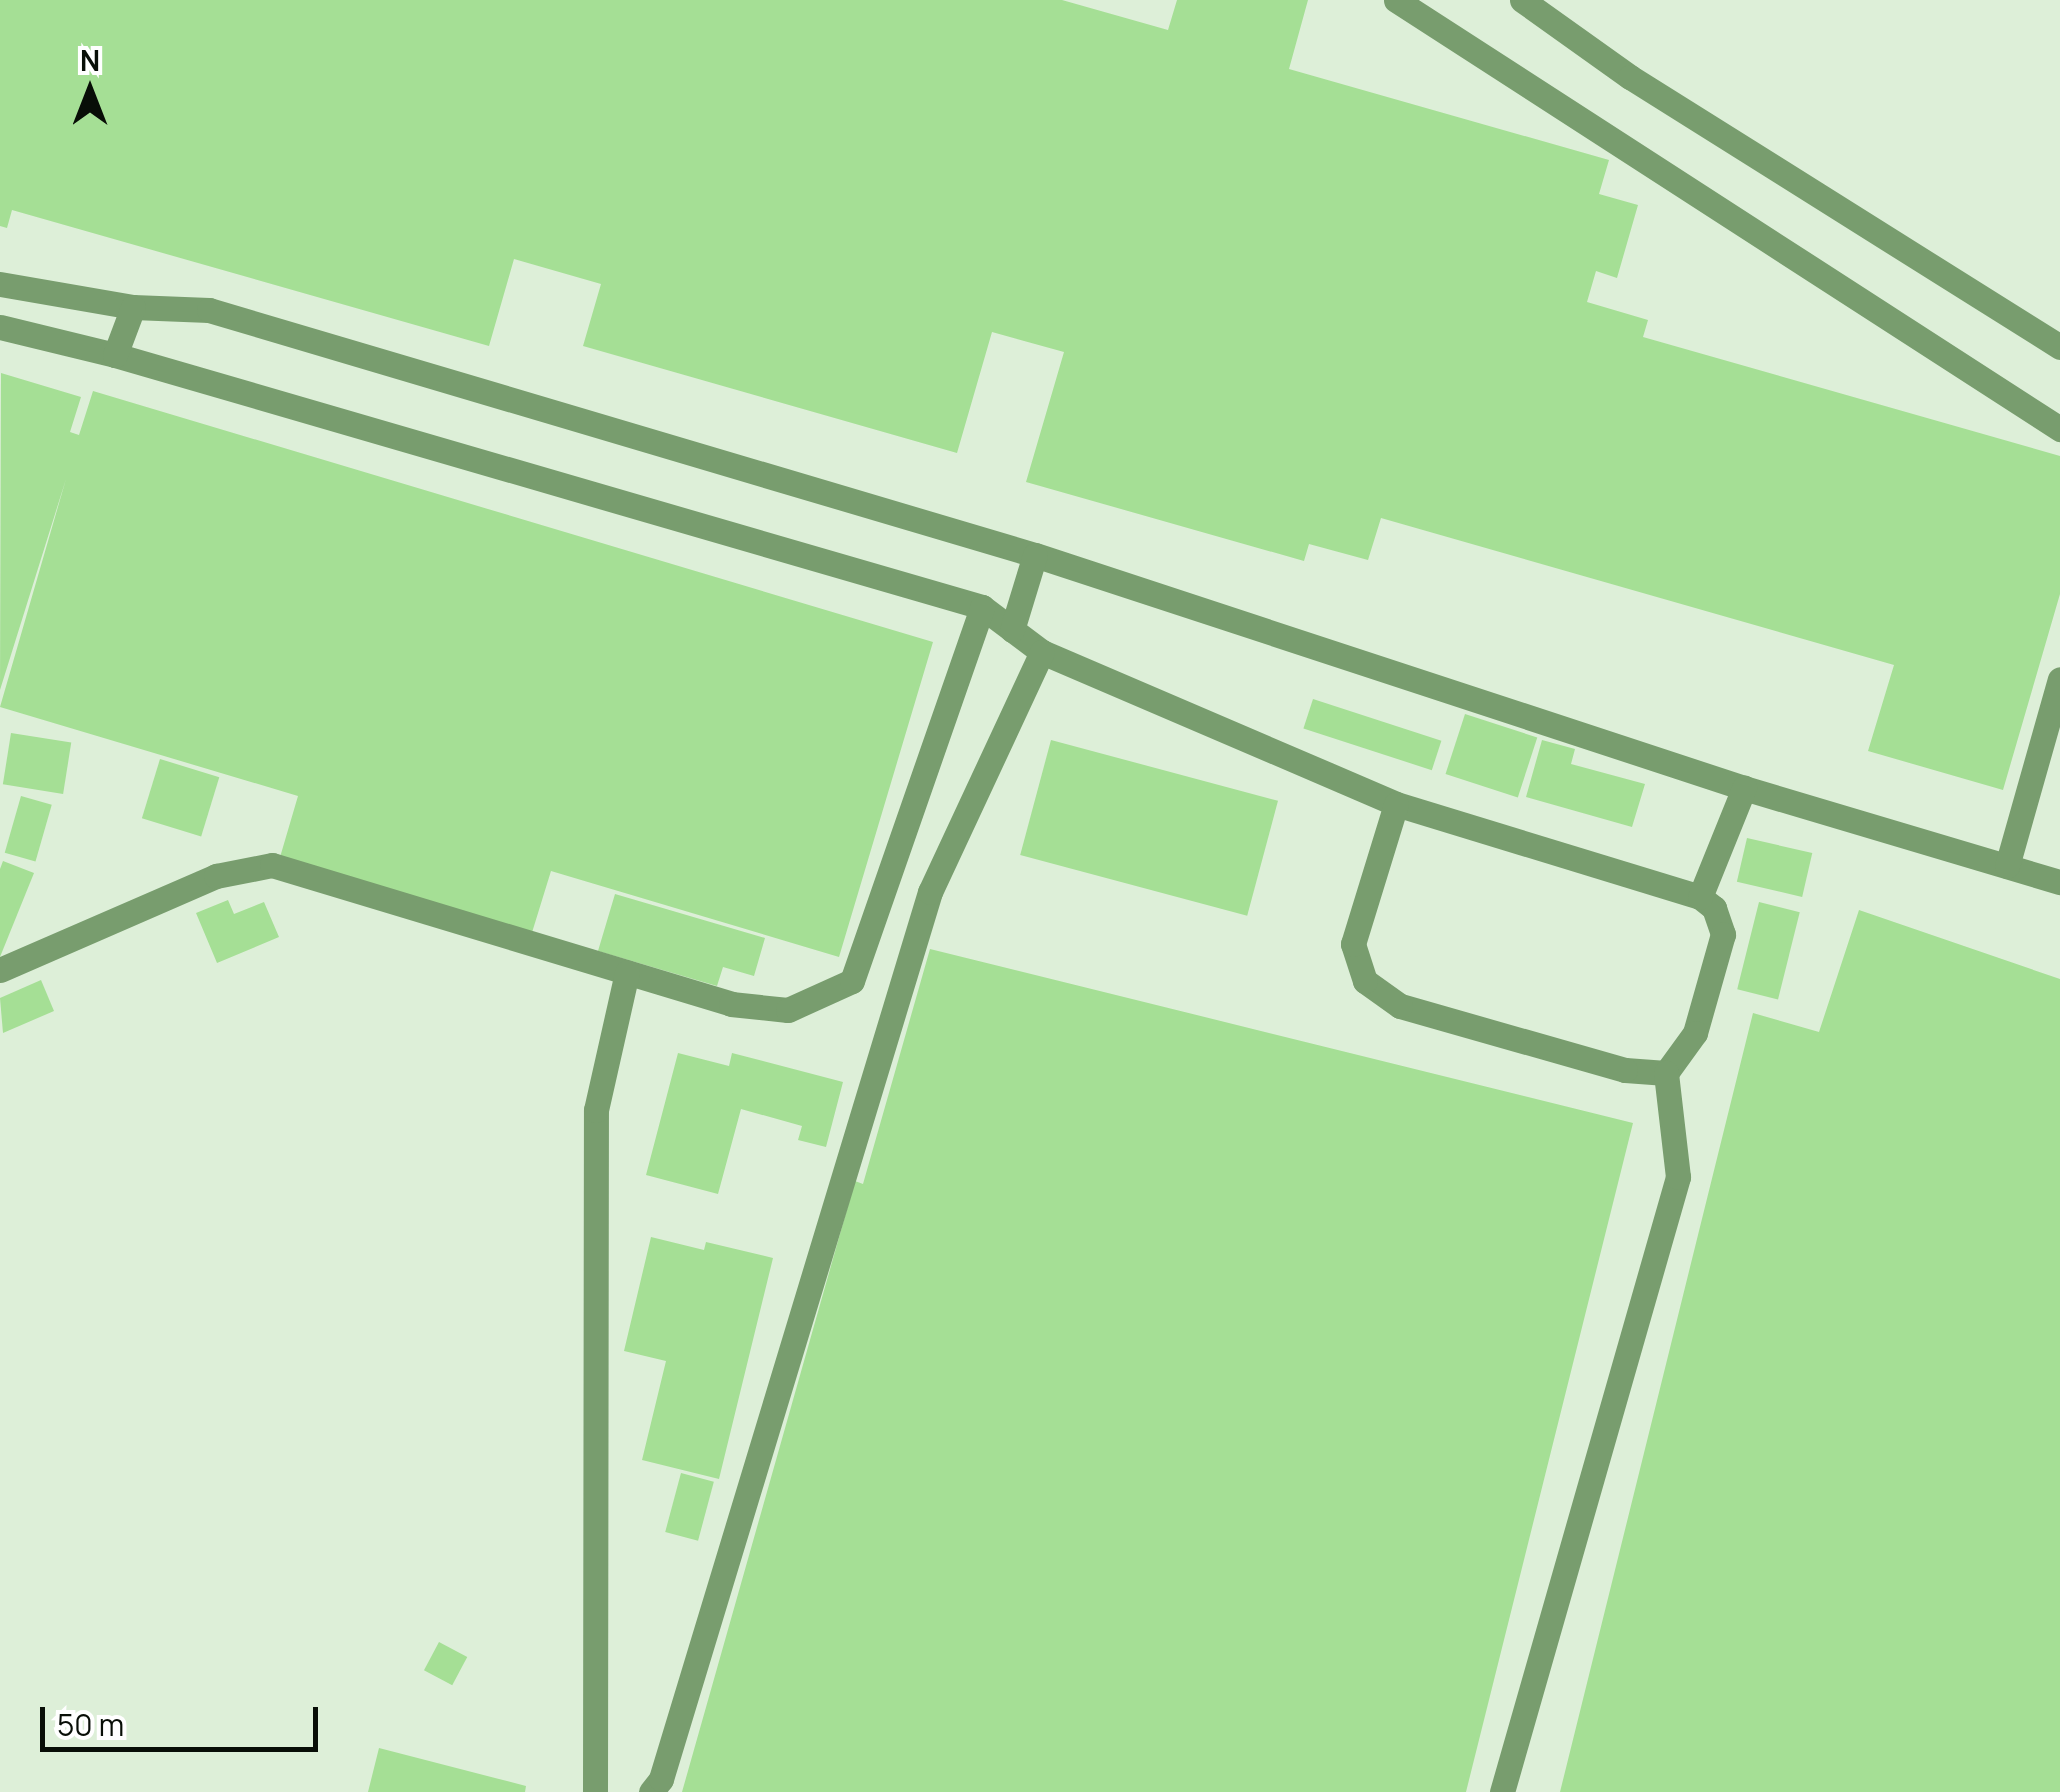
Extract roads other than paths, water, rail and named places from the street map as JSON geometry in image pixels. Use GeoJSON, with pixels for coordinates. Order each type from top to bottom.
{"type":"FeatureCollection","features":[{"type":"Feature","properties":{"kind":"street"},"geometry":{"type":"LineString","coordinates":[[1396,0],[2060,429]]}},
{"type":"Feature","properties":{"kind":"street"},"geometry":{"type":"LineString","coordinates":[[1522,0],[1630,77],[2060,347]]}},
{"type":"Feature","properties":{"kind":"street"},"geometry":{"type":"LineString","coordinates":[[0,284],[133,307],[209,310],[1035,555],[1744,788],[2060,882]]}},
{"type":"Feature","properties":{"kind":"street"},"geometry":{"type":"LineString","coordinates":[[115,355],[133,307]]}},
{"type":"Feature","properties":{"kind":"street"},"geometry":{"type":"LineString","coordinates":[[0,327],[115,355],[982,607],[1042,652],[1396,804],[1700,897],[1714,908],[1723,934],[1695,1033],[1666,1073],[1678,1177],[1502,1792]]}},
{"type":"Feature","properties":{"kind":"street"},"geometry":{"type":"LineString","coordinates":[[1012,630],[1035,555]]}},
{"type":"Feature","properties":{"kind":"street"},"geometry":{"type":"LineString","coordinates":[[0,970],[216,876],[272,865],[731,1004],[788,1010],[852,982],[982,607]]}},
{"type":"Feature","properties":{"kind":"street"},"geometry":{"type":"LineString","coordinates":[[651,1792],[661,1778],[930,892],[1042,652]]}},
{"type":"Feature","properties":{"kind":"street"},"geometry":{"type":"LineString","coordinates":[[2007,866],[2060,679]]}},
{"type":"Feature","properties":{"kind":"street"},"geometry":{"type":"LineString","coordinates":[[1700,897],[1744,788]]}},
{"type":"Feature","properties":{"kind":"street"},"geometry":{"type":"LineString","coordinates":[[1396,804],[1353,944],[1365,982],[1400,1006],[1625,1070],[1666,1073]]}},
{"type":"Feature","properties":{"kind":"street"},"geometry":{"type":"LineString","coordinates":[[595,1792],[596,1110],[627,972]]}}]}
